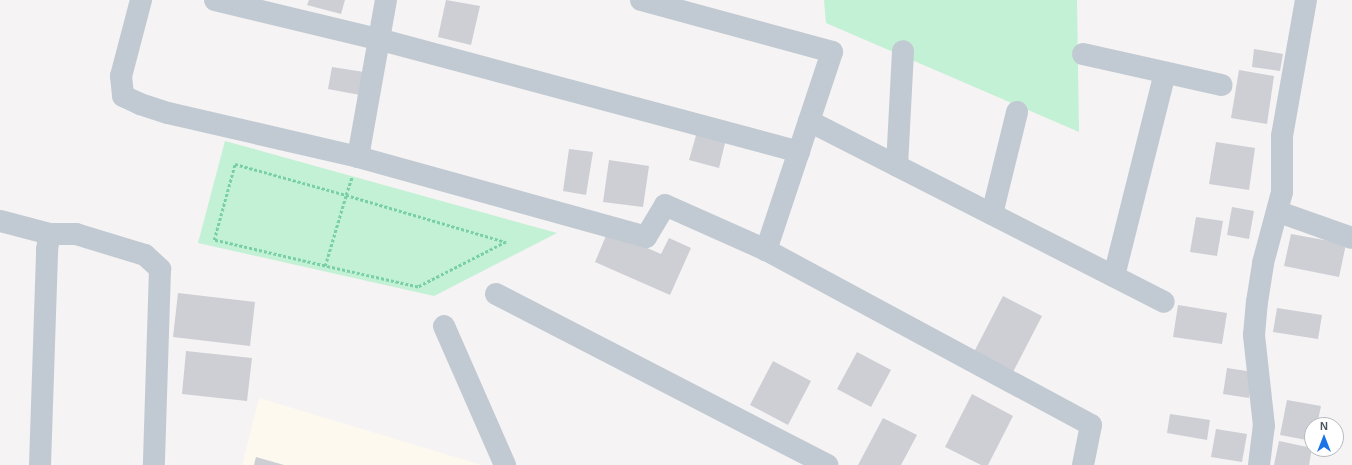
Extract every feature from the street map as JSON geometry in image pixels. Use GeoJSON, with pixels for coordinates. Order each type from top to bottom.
{"type":"FeatureCollection","features":[{"type":"Feature","properties":{"kind":"street"},"geometry":{"type":"LineString","coordinates":[[141,0],[121,76],[123,96],[168,113],[358,157],[646,236],[665,205],[766,250],[1091,425],[1083,465]]}},
{"type":"Feature","properties":{"kind":"street"},"geometry":{"type":"LineString","coordinates":[[215,0],[378,39],[798,152]]}},
{"type":"Feature","properties":{"kind":"street"},"geometry":{"type":"LineString","coordinates":[[358,157],[386,0]]}},
{"type":"Feature","properties":{"kind":"street"},"geometry":{"type":"LineString","coordinates":[[641,0],[832,52],[766,250]]}},
{"type":"Feature","properties":{"kind":"street"},"geometry":{"type":"LineString","coordinates":[[1259,465],[1264,426],[1254,335],[1257,302],[1263,263],[1279,212],[1282,192],[1282,136],[1306,0]]}},
{"type":"Feature","properties":{"kind":"street"},"geometry":{"type":"LineString","coordinates":[[897,166],[903,51]]}},
{"type":"Feature","properties":{"kind":"street"},"geometry":{"type":"LineString","coordinates":[[1084,54],[1165,74],[1222,85]]}},
{"type":"Feature","properties":{"kind":"street"},"geometry":{"type":"LineString","coordinates":[[1114,276],[1165,74]]}},
{"type":"Feature","properties":{"kind":"street"},"geometry":{"type":"LineString","coordinates":[[992,214],[1017,112]]}},
{"type":"Feature","properties":{"kind":"street"},"geometry":{"type":"LineString","coordinates":[[809,121],[1164,302]]}},
{"type":"Feature","properties":{"kind":"street"},"geometry":{"type":"LineString","coordinates":[[1279,212],[1352,238]]}},
{"type":"Feature","properties":{"kind":"street"},"geometry":{"type":"LineString","coordinates":[[0,221],[50,234],[76,234],[146,255],[160,269],[154,465]]}},
{"type":"Feature","properties":{"kind":"street"},"geometry":{"type":"LineString","coordinates":[[40,465],[45,274],[50,234]]}},
{"type":"Feature","properties":{"kind":"street"},"geometry":{"type":"LineString","coordinates":[[496,294],[827,465]]}},
{"type":"Feature","properties":{"kind":"street"},"geometry":{"type":"LineString","coordinates":[[444,326],[506,465]]}},
{"type":"Feature","properties":{"kind":"path"},"geometry":{"type":"LineString","coordinates":[[235,164],[506,242],[418,287],[325,266],[214,240],[235,164]]}},
{"type":"Feature","properties":{"kind":"path"},"geometry":{"type":"LineString","coordinates":[[325,266],[346,195]]}},
{"type":"Feature","properties":{"kind":"shaded area"},"geometry":{"type":"Polygon","coordinates":[[[259,398],[482,465],[242,465],[259,398]]]}},
{"type":"Feature","properties":{"kind":"green space"},"geometry":{"type":"Polygon","coordinates":[[[824,0],[1077,0],[1079,132],[826,23],[824,0]]]}},
{"type":"Feature","properties":{"kind":"green space"},"geometry":{"type":"Polygon","coordinates":[[[225,141],[557,233],[434,296],[198,243],[225,141]]]}},
{"type":"Feature","properties":{"kind":"building"},"geometry":{"type":"Polygon","coordinates":[[[309,0],[345,0],[341,14],[307,5],[309,0]]]}},
{"type":"Feature","properties":{"kind":"building"},"geometry":{"type":"Polygon","coordinates":[[[446,0],[480,6],[471,45],[438,37],[446,0]]]}},
{"type":"Feature","properties":{"kind":"building"},"geometry":{"type":"Polygon","coordinates":[[[1254,49],[1283,54],[1280,71],[1252,67],[1254,49]]]}},
{"type":"Feature","properties":{"kind":"building"},"geometry":{"type":"Polygon","coordinates":[[[332,67],[364,72],[360,95],[328,89],[332,67]]]}},
{"type":"Feature","properties":{"kind":"building"},"geometry":{"type":"Polygon","coordinates":[[[1239,70],[1274,76],[1267,124],[1231,118],[1239,70]]]}},
{"type":"Feature","properties":{"kind":"building"},"geometry":{"type":"Polygon","coordinates":[[[697,132],[726,139],[719,168],[689,160],[697,132]]]}},
{"type":"Feature","properties":{"kind":"building"},"geometry":{"type":"Polygon","coordinates":[[[1216,142],[1255,148],[1249,190],[1209,184],[1216,142]]]}},
{"type":"Feature","properties":{"kind":"building"},"geometry":{"type":"Polygon","coordinates":[[[569,149],[593,152],[586,195],[563,191],[569,149]]]}},
{"type":"Feature","properties":{"kind":"building"},"geometry":{"type":"Polygon","coordinates":[[[609,160],[649,166],[643,207],[603,202],[609,160]]]}},
{"type":"Feature","properties":{"kind":"building"},"geometry":{"type":"Polygon","coordinates":[[[1232,207],[1254,211],[1249,239],[1227,235],[1232,207]]]}},
{"type":"Feature","properties":{"kind":"building"},"geometry":{"type":"Polygon","coordinates":[[[1196,217],[1223,221],[1217,256],[1190,252],[1196,217]]]}},
{"type":"Feature","properties":{"kind":"building"},"geometry":{"type":"Polygon","coordinates":[[[608,231],[661,254],[669,238],[691,248],[670,295],[595,262],[608,231]]]}},
{"type":"Feature","properties":{"kind":"building"},"geometry":{"type":"Polygon","coordinates":[[[1291,234],[1346,244],[1339,277],[1284,266],[1291,234]]]}},
{"type":"Feature","properties":{"kind":"building"},"geometry":{"type":"Polygon","coordinates":[[[178,293],[255,302],[250,346],[173,337],[178,293]]]}},
{"type":"Feature","properties":{"kind":"building"},"geometry":{"type":"Polygon","coordinates":[[[1003,296],[1042,316],[1013,372],[974,352],[1003,296]]]}},
{"type":"Feature","properties":{"kind":"building"},"geometry":{"type":"Polygon","coordinates":[[[1178,305],[1227,313],[1222,344],[1173,337],[1178,305]]]}},
{"type":"Feature","properties":{"kind":"building"},"geometry":{"type":"Polygon","coordinates":[[[1277,308],[1322,315],[1318,339],[1273,332],[1277,308]]]}},
{"type":"Feature","properties":{"kind":"building"},"geometry":{"type":"Polygon","coordinates":[[[186,351],[252,358],[247,401],[182,394],[186,351]]]}},
{"type":"Feature","properties":{"kind":"building"},"geometry":{"type":"Polygon","coordinates":[[[857,352],[891,370],[871,407],[837,389],[857,352]]]}},
{"type":"Feature","properties":{"kind":"building"},"geometry":{"type":"Polygon","coordinates":[[[773,361],[811,381],[788,425],[750,405],[773,361]]]}},
{"type":"Feature","properties":{"kind":"building"},"geometry":{"type":"Polygon","coordinates":[[[1227,368],[1253,372],[1249,398],[1223,394],[1227,368]]]}},
{"type":"Feature","properties":{"kind":"building"},"geometry":{"type":"Polygon","coordinates":[[[972,394],[1013,416],[988,465],[981,465],[945,447],[972,394]]]}},
{"type":"Feature","properties":{"kind":"building"},"geometry":{"type":"Polygon","coordinates":[[[1287,400],[1321,406],[1319,417],[1304,417],[1304,440],[1280,435],[1287,400]]]}},
{"type":"Feature","properties":{"kind":"building"},"geometry":{"type":"Polygon","coordinates":[[[1170,414],[1210,420],[1207,440],[1167,433],[1170,414]]]}},
{"type":"Feature","properties":{"kind":"building"},"geometry":{"type":"Polygon","coordinates":[[[883,418],[917,435],[901,465],[858,465],[883,418]]]}},
{"type":"Feature","properties":{"kind":"building"},"geometry":{"type":"Polygon","coordinates":[[[1216,429],[1247,434],[1242,462],[1211,457],[1216,429]]]}},
{"type":"Feature","properties":{"kind":"building"},"geometry":{"type":"Polygon","coordinates":[[[1279,441],[1304,446],[1304,457],[1310,457],[1309,465],[1274,465],[1279,441]]]}},
{"type":"Feature","properties":{"kind":"building"},"geometry":{"type":"Polygon","coordinates":[[[256,457],[284,465],[254,465],[256,457]]]}}]}
